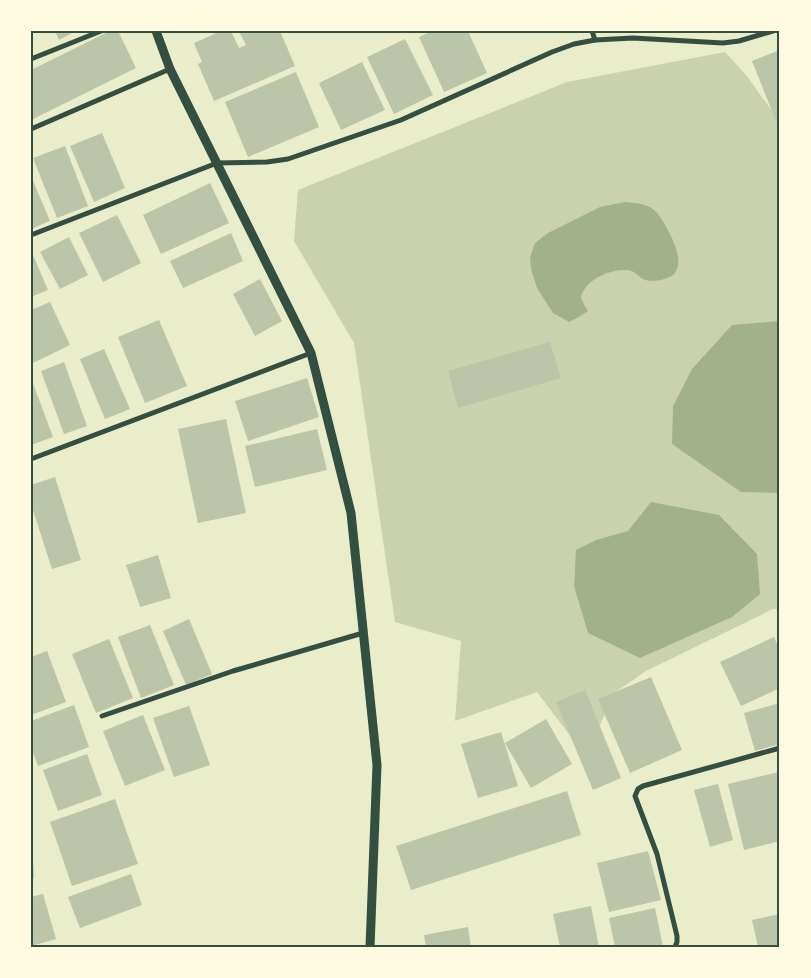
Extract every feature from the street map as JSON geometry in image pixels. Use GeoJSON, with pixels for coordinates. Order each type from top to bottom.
{"type":"FeatureCollection","features":[{"type":"Feature","properties":{"kind":"street"},"geometry":{"type":"LineString","coordinates":[[31,59],[101,31]]}},
{"type":"Feature","properties":{"kind":"street"},"geometry":{"type":"LineString","coordinates":[[156,31],[170,70],[311,353],[351,513],[377,765],[370,947]]}},
{"type":"Feature","properties":{"kind":"street"},"geometry":{"type":"LineString","coordinates":[[592,31],[595,40]]}},
{"type":"Feature","properties":{"kind":"street"},"geometry":{"type":"LineString","coordinates":[[31,234],[217,164],[267,162],[288,159],[401,120],[552,52],[574,44],[595,40],[633,38],[739,41],[774,31]]}},
{"type":"Feature","properties":{"kind":"street"},"geometry":{"type":"LineString","coordinates":[[31,129],[170,70]]}},
{"type":"Feature","properties":{"kind":"street"},"geometry":{"type":"LineString","coordinates":[[31,459],[311,353]]}},
{"type":"Feature","properties":{"kind":"street"},"geometry":{"type":"LineString","coordinates":[[102,716],[232,670],[363,632]]}},
{"type":"Feature","properties":{"kind":"street"},"geometry":{"type":"LineString","coordinates":[[675,947],[678,936],[657,854],[635,796],[638,789],[780,748]]}},
{"type":"Feature","properties":{"kind":"shaded area"},"geometry":{"type":"Polygon","coordinates":[[[725,52],[746,75],[780,122],[780,609],[773,609],[646,671],[614,693],[586,757],[537,692],[455,721],[461,641],[395,622],[354,343],[294,241],[298,190],[567,82],[725,52]]]}},
{"type":"Feature","properties":{"kind":"shaded area"},"geometry":{"type":"Polygon","coordinates":[[[625,202],[648,206],[659,215],[671,236],[676,250],[678,257],[677,270],[670,277],[654,281],[643,279],[629,270],[615,271],[603,275],[592,281],[582,294],[581,297],[588,311],[569,322],[553,313],[537,288],[531,269],[530,257],[535,243],[548,233],[600,207],[625,202]]]}},
{"type":"Feature","properties":{"kind":"shaded area"},"geometry":{"type":"Polygon","coordinates":[[[780,321],[780,493],[741,492],[672,444],[673,406],[692,369],[732,325],[780,321]]]}},
{"type":"Feature","properties":{"kind":"shaded area"},"geometry":{"type":"Polygon","coordinates":[[[651,502],[719,515],[757,554],[760,594],[732,617],[640,658],[588,633],[574,586],[576,550],[596,540],[628,531],[651,502]]]}},
{"type":"Feature","properties":{"kind":"building"},"geometry":{"type":"Polygon","coordinates":[[[55,31],[76,31],[59,40],[55,31]]]}},
{"type":"Feature","properties":{"kind":"building"},"geometry":{"type":"Polygon","coordinates":[[[110,31],[118,31],[136,68],[31,120],[31,70],[110,31]]]}},
{"type":"Feature","properties":{"kind":"building"},"geometry":{"type":"Polygon","coordinates":[[[221,31],[231,31],[239,48],[246,45],[239,31],[280,31],[295,66],[214,101],[198,64],[202,62],[194,43],[221,31]]]}},
{"type":"Feature","properties":{"kind":"building"},"geometry":{"type":"Polygon","coordinates":[[[432,31],[468,31],[487,73],[444,92],[419,37],[432,31]]]}},
{"type":"Feature","properties":{"kind":"building"},"geometry":{"type":"Polygon","coordinates":[[[405,39],[433,95],[394,114],[367,57],[405,39]]]}},
{"type":"Feature","properties":{"kind":"building"},"geometry":{"type":"Polygon","coordinates":[[[780,50],[780,119],[776,121],[752,61],[780,50]]]}},
{"type":"Feature","properties":{"kind":"building"},"geometry":{"type":"Polygon","coordinates":[[[362,62],[385,110],[341,130],[319,83],[362,62]]]}},
{"type":"Feature","properties":{"kind":"building"},"geometry":{"type":"Polygon","coordinates":[[[296,72],[319,127],[248,157],[225,102],[296,72]]]}},
{"type":"Feature","properties":{"kind":"building"},"geometry":{"type":"Polygon","coordinates":[[[102,133],[125,188],[94,202],[70,146],[102,133]]]}},
{"type":"Feature","properties":{"kind":"building"},"geometry":{"type":"Polygon","coordinates":[[[65,146],[88,206],[57,218],[33,158],[65,146]]]}},
{"type":"Feature","properties":{"kind":"building"},"geometry":{"type":"Polygon","coordinates":[[[31,176],[50,221],[31,229],[31,176]]]}},
{"type":"Feature","properties":{"kind":"building"},"geometry":{"type":"Polygon","coordinates":[[[210,183],[229,223],[161,254],[143,215],[210,183]]]}},
{"type":"Feature","properties":{"kind":"building"},"geometry":{"type":"Polygon","coordinates":[[[117,215],[141,263],[103,282],[79,233],[117,215]]]}},
{"type":"Feature","properties":{"kind":"building"},"geometry":{"type":"Polygon","coordinates":[[[231,233],[243,261],[183,288],[170,261],[231,233]]]}},
{"type":"Feature","properties":{"kind":"building"},"geometry":{"type":"Polygon","coordinates":[[[69,237],[88,275],[60,289],[40,252],[69,237]]]}},
{"type":"Feature","properties":{"kind":"building"},"geometry":{"type":"Polygon","coordinates":[[[31,250],[48,290],[31,297],[31,250]]]}},
{"type":"Feature","properties":{"kind":"building"},"geometry":{"type":"Polygon","coordinates":[[[260,279],[282,321],[255,336],[233,294],[260,279]]]}},
{"type":"Feature","properties":{"kind":"building"},"geometry":{"type":"Polygon","coordinates":[[[50,302],[70,345],[33,363],[31,359],[31,310],[50,302]]]}},
{"type":"Feature","properties":{"kind":"building"},"geometry":{"type":"Polygon","coordinates":[[[159,320],[187,386],[145,403],[118,337],[159,320]]]}},
{"type":"Feature","properties":{"kind":"building"},"geometry":{"type":"Polygon","coordinates":[[[550,342],[561,378],[458,408],[448,371],[550,342]]]}},
{"type":"Feature","properties":{"kind":"building"},"geometry":{"type":"Polygon","coordinates":[[[104,349],[130,409],[105,419],[80,359],[104,349]]]}},
{"type":"Feature","properties":{"kind":"building"},"geometry":{"type":"Polygon","coordinates":[[[64,362],[87,426],[64,434],[41,371],[64,362]]]}},
{"type":"Feature","properties":{"kind":"building"},"geometry":{"type":"Polygon","coordinates":[[[31,378],[53,437],[31,445],[31,378]]]}},
{"type":"Feature","properties":{"kind":"building"},"geometry":{"type":"Polygon","coordinates":[[[307,378],[319,417],[248,441],[235,401],[307,378]]]}},
{"type":"Feature","properties":{"kind":"building"},"geometry":{"type":"Polygon","coordinates":[[[226,419],[246,513],[198,523],[178,429],[226,419]]]}},
{"type":"Feature","properties":{"kind":"building"},"geometry":{"type":"Polygon","coordinates":[[[317,429],[327,470],[255,487],[245,446],[317,429]]]}},
{"type":"Feature","properties":{"kind":"building"},"geometry":{"type":"Polygon","coordinates":[[[55,477],[81,560],[52,569],[31,504],[31,485],[55,477]]]}},
{"type":"Feature","properties":{"kind":"building"},"geometry":{"type":"Polygon","coordinates":[[[158,555],[171,598],[140,607],[126,565],[158,555]]]}},
{"type":"Feature","properties":{"kind":"building"},"geometry":{"type":"Polygon","coordinates":[[[189,619],[212,674],[186,685],[163,631],[189,619]]]}},
{"type":"Feature","properties":{"kind":"building"},"geometry":{"type":"Polygon","coordinates":[[[150,625],[174,685],[141,698],[118,637],[150,625]]]}},
{"type":"Feature","properties":{"kind":"building"},"geometry":{"type":"Polygon","coordinates":[[[774,637],[780,651],[780,688],[741,706],[720,662],[774,637]]]}},
{"type":"Feature","properties":{"kind":"building"},"geometry":{"type":"Polygon","coordinates":[[[109,639],[133,698],[96,713],[72,654],[109,639]]]}},
{"type":"Feature","properties":{"kind":"building"},"geometry":{"type":"Polygon","coordinates":[[[47,651],[66,702],[31,715],[31,657],[47,651]]]}},
{"type":"Feature","properties":{"kind":"building"},"geometry":{"type":"Polygon","coordinates":[[[651,677],[682,750],[630,773],[598,699],[651,677]]]}},
{"type":"Feature","properties":{"kind":"building"},"geometry":{"type":"Polygon","coordinates":[[[585,690],[621,778],[593,790],[556,702],[585,690]]]}},
{"type":"Feature","properties":{"kind":"building"},"geometry":{"type":"Polygon","coordinates":[[[780,703],[780,744],[755,751],[744,713],[780,703]]]}},
{"type":"Feature","properties":{"kind":"building"},"geometry":{"type":"Polygon","coordinates":[[[74,705],[89,747],[38,766],[31,747],[31,721],[74,705]]]}},
{"type":"Feature","properties":{"kind":"building"},"geometry":{"type":"Polygon","coordinates":[[[189,706],[210,765],[174,777],[153,718],[189,706]]]}},
{"type":"Feature","properties":{"kind":"building"},"geometry":{"type":"Polygon","coordinates":[[[143,715],[165,770],[125,786],[103,731],[143,715]]]}},
{"type":"Feature","properties":{"kind":"building"},"geometry":{"type":"Polygon","coordinates":[[[546,719],[572,764],[531,788],[505,743],[546,719]]]}},
{"type":"Feature","properties":{"kind":"building"},"geometry":{"type":"Polygon","coordinates":[[[501,732],[518,786],[478,798],[461,744],[501,732]]]}},
{"type":"Feature","properties":{"kind":"building"},"geometry":{"type":"Polygon","coordinates":[[[87,754],[102,795],[58,811],[43,770],[87,754]]]}},
{"type":"Feature","properties":{"kind":"building"},"geometry":{"type":"Polygon","coordinates":[[[779,772],[780,841],[744,850],[728,784],[779,772]]]}},
{"type":"Feature","properties":{"kind":"building"},"geometry":{"type":"Polygon","coordinates":[[[718,784],[733,840],[710,847],[694,790],[718,784]]]}},
{"type":"Feature","properties":{"kind":"building"},"geometry":{"type":"Polygon","coordinates":[[[567,791],[581,835],[411,890],[396,846],[567,791]]]}},
{"type":"Feature","properties":{"kind":"building"},"geometry":{"type":"Polygon","coordinates":[[[115,799],[138,864],[72,886],[50,822],[115,799]]]}},
{"type":"Feature","properties":{"kind":"building"},"geometry":{"type":"Polygon","coordinates":[[[648,851],[661,900],[609,912],[597,863],[648,851]]]}},
{"type":"Feature","properties":{"kind":"building"},"geometry":{"type":"Polygon","coordinates":[[[31,859],[33,859],[34,878],[31,878],[31,859]]]}},
{"type":"Feature","properties":{"kind":"building"},"geometry":{"type":"Polygon","coordinates":[[[131,874],[142,905],[80,928],[68,897],[131,874]]]}},
{"type":"Feature","properties":{"kind":"building"},"geometry":{"type":"Polygon","coordinates":[[[43,894],[56,939],[31,946],[31,897],[43,894]]]}},
{"type":"Feature","properties":{"kind":"building"},"geometry":{"type":"Polygon","coordinates":[[[591,906],[599,947],[560,947],[553,914],[591,906]]]}},
{"type":"Feature","properties":{"kind":"building"},"geometry":{"type":"Polygon","coordinates":[[[655,908],[663,947],[615,947],[609,918],[655,908]]]}},
{"type":"Feature","properties":{"kind":"building"},"geometry":{"type":"Polygon","coordinates":[[[780,914],[780,947],[758,947],[752,920],[780,914]]]}},
{"type":"Feature","properties":{"kind":"building"},"geometry":{"type":"Polygon","coordinates":[[[468,927],[471,947],[426,947],[424,935],[468,927]]]}}]}
